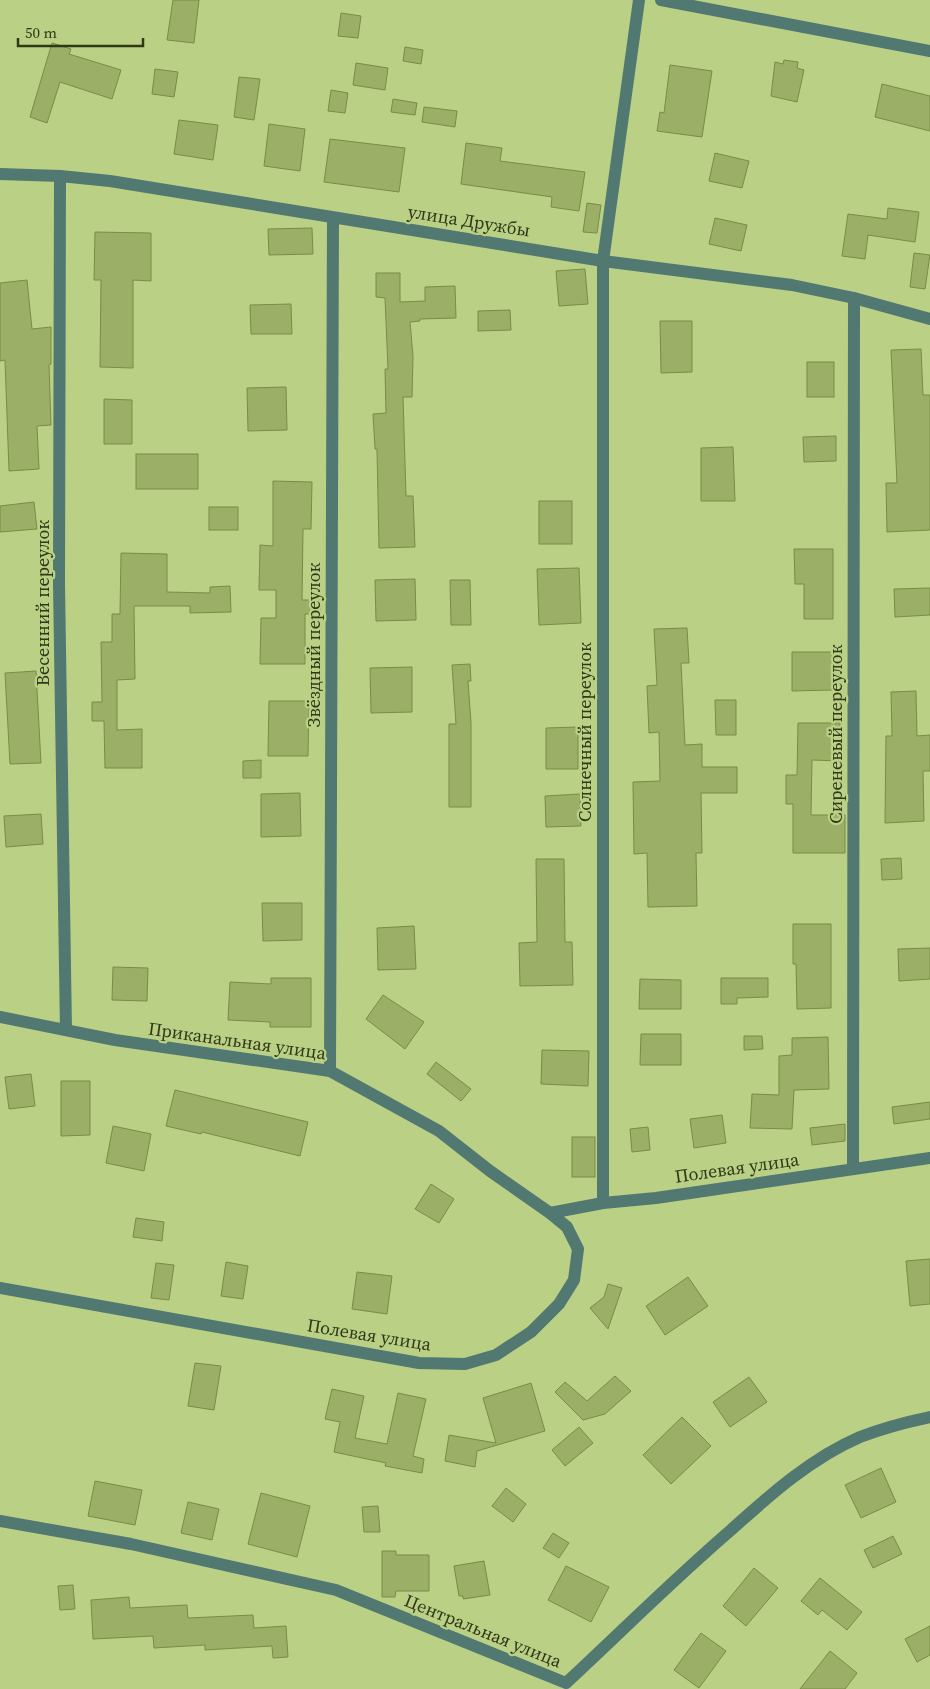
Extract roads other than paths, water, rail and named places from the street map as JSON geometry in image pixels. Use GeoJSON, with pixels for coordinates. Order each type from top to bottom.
{"type":"FeatureCollection","features":[{"type":"Feature","properties":{"kind":"street","name":"Солнечный переулок"},"geometry":{"type":"LineString","coordinates":[[603,1203],[603,261],[639,0]]}},
{"type":"Feature","properties":{"kind":"street"},"geometry":{"type":"LineString","coordinates":[[661,0],[930,51]]}},
{"type":"Feature","properties":{"kind":"street","name":"улица Дружбы"},"geometry":{"type":"LineString","coordinates":[[0,174],[60,176],[128,184],[603,261],[792,285],[854,298],[930,319]]}},
{"type":"Feature","properties":{"kind":"street","name":"Весенний переулок"},"geometry":{"type":"LineString","coordinates":[[60,176],[59,585],[66,1030]]}},
{"type":"Feature","properties":{"kind":"street","name":"Звёздный переулок"},"geometry":{"type":"LineString","coordinates":[[330,1071],[333,218]]}},
{"type":"Feature","properties":{"kind":"street","name":"Сиреневый переулок"},"geometry":{"type":"LineString","coordinates":[[853,1169],[854,298]]}},
{"type":"Feature","properties":{"kind":"street","name":"Приканальная улица"},"geometry":{"type":"LineString","coordinates":[[0,1016],[116,1040],[330,1071],[440,1131],[490,1171],[550,1212]]}},
{"type":"Feature","properties":{"kind":"street","name":"Полевая улица"},"geometry":{"type":"LineString","coordinates":[[550,1212],[930,1158]]}},
{"type":"Feature","properties":{"kind":"street","name":"Полевая улица"},"geometry":{"type":"LineString","coordinates":[[0,1288],[419,1363],[465,1364],[496,1355],[530,1332],[559,1304],[574,1280],[578,1249],[568,1227],[550,1212]]}},
{"type":"Feature","properties":{"kind":"street","name":"Центральная улица"},"geometry":{"type":"LineString","coordinates":[[0,1521],[131,1544],[336,1590],[567,1686],[698,1558],[793,1477],[828,1454],[860,1438],[892,1426],[930,1418]]}}]}
